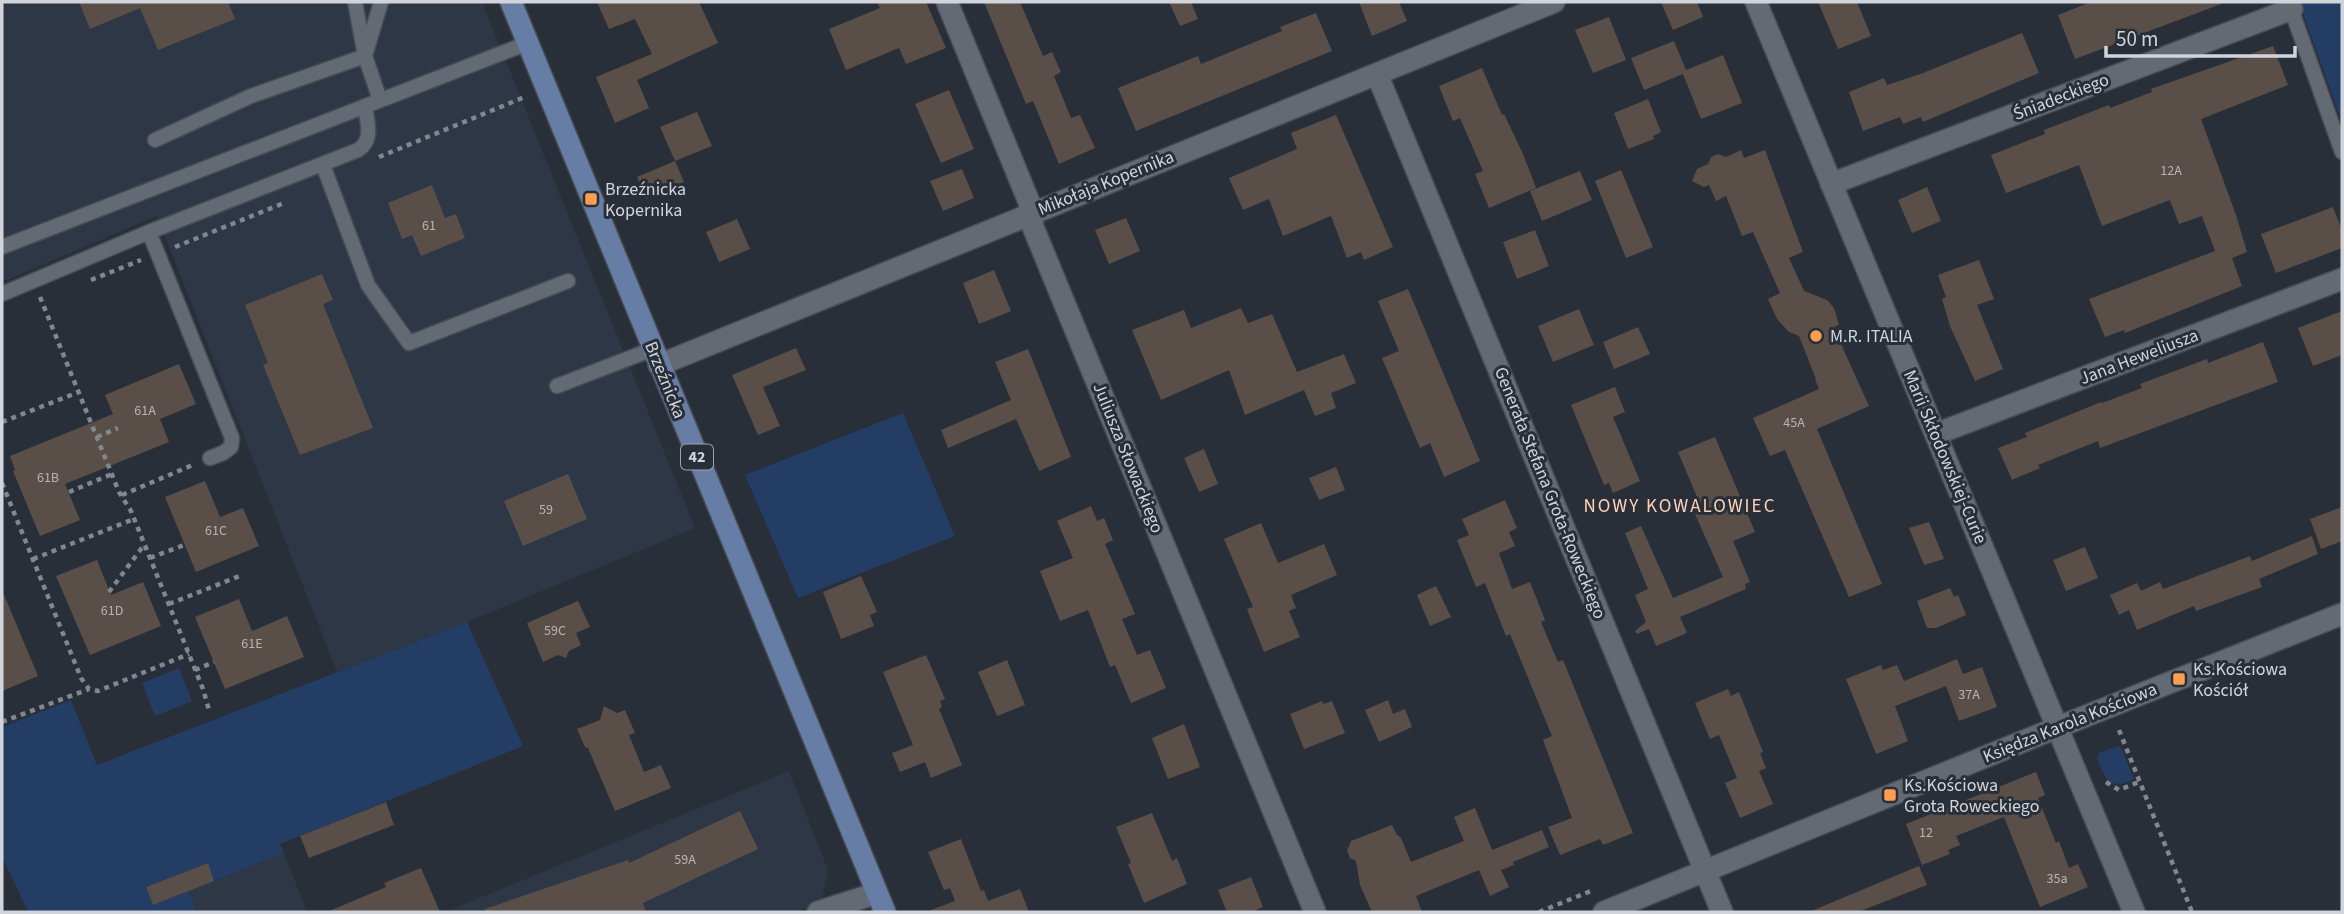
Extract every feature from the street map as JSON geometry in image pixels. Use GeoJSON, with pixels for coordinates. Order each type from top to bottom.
{"type":"FeatureCollection","features":[{"type":"Feature","properties":{"kind":"main road","name":"Brzeźnicka"},"geometry":{"type":"LineString","coordinates":[[511,2],[881,903]]}},
{"type":"Feature","properties":{"kind":"street","name":"Juliusza Słowackiego"},"geometry":{"type":"LineString","coordinates":[[947,2],[1029,202],[1033,228],[1315,912]]}},
{"type":"Feature","properties":{"kind":"street","name":"Mikołaja Kopernika"},"geometry":{"type":"LineString","coordinates":[[656,357],[1030,213],[1554,2]]}},
{"type":"Feature","properties":{"kind":"street","name":"Marii Skłodowskiej-Curie"},"geometry":{"type":"LineString","coordinates":[[1756,2],[2134,912]]}},
{"type":"Feature","properties":{"kind":"street","name":"Śniadeckiego"},"geometry":{"type":"LineString","coordinates":[[1831,184],[2290,5]]}},
{"type":"Feature","properties":{"kind":"street","name":"Generała Stefana Grota-Roweckiego"},"geometry":{"type":"LineString","coordinates":[[1377,74],[1722,912]]}},
{"type":"Feature","properties":{"kind":"street","name":"Jana Heweliusza"},"geometry":{"type":"LineString","coordinates":[[1937,434],[2342,279]]}},
{"type":"Feature","properties":{"kind":"street","name":"Księdza Karola Kościowa"},"geometry":{"type":"LineString","coordinates":[[1604,912],[2056,727],[2342,614]]}},
{"type":"Feature","properties":{"kind":"street"},"geometry":{"type":"LineString","coordinates":[[818,912],[881,903]]}},
{"type":"Feature","properties":{"kind":"lane"},"geometry":{"type":"LineString","coordinates":[[355,2],[365,57],[380,100]]}},
{"type":"Feature","properties":{"kind":"lane"},"geometry":{"type":"LineString","coordinates":[[365,57],[381,2]]}},
{"type":"Feature","properties":{"kind":"lane"},"geometry":{"type":"LineString","coordinates":[[2290,5],[2342,152]]}},
{"type":"Feature","properties":{"kind":"lane"},"geometry":{"type":"LineString","coordinates":[[2,247],[528,43]]}},
{"type":"Feature","properties":{"kind":"lane"},"geometry":{"type":"LineString","coordinates":[[155,140],[251,96],[365,57]]}},
{"type":"Feature","properties":{"kind":"lane"},"geometry":{"type":"LineString","coordinates":[[2,294],[149,232],[358,150],[365,145],[369,133],[365,106]]}},
{"type":"Feature","properties":{"kind":"lane"},"geometry":{"type":"LineString","coordinates":[[323,165],[368,285],[409,343],[568,281]]}},
{"type":"Feature","properties":{"kind":"lane"},"geometry":{"type":"LineString","coordinates":[[149,232],[232,438],[231,447],[210,458]]}},
{"type":"Feature","properties":{"kind":"lane"},"geometry":{"type":"LineString","coordinates":[[557,386],[656,357]]}},
{"type":"Feature","properties":{"kind":"path"},"geometry":{"type":"LineString","coordinates":[[33,281],[112,474],[145,544],[209,710]]}},
{"type":"Feature","properties":{"kind":"path"},"geometry":{"type":"LineString","coordinates":[[2,422],[79,391]]}},
{"type":"Feature","properties":{"kind":"path"},"geometry":{"type":"LineString","coordinates":[[97,437],[118,428]]}},
{"type":"Feature","properties":{"kind":"path"},"geometry":{"type":"LineString","coordinates":[[122,495],[210,458]]}},
{"type":"Feature","properties":{"kind":"path"},"geometry":{"type":"LineString","coordinates":[[69,492],[112,474]]}},
{"type":"Feature","properties":{"kind":"path"},"geometry":{"type":"LineString","coordinates":[[2,483],[81,678],[89,689]]}},
{"type":"Feature","properties":{"kind":"path"},"geometry":{"type":"LineString","coordinates":[[33,559],[134,519]]}},
{"type":"Feature","properties":{"kind":"path"},"geometry":{"type":"LineString","coordinates":[[109,592],[145,544]]}},
{"type":"Feature","properties":{"kind":"path"},"geometry":{"type":"LineString","coordinates":[[150,558],[184,545]]}},
{"type":"Feature","properties":{"kind":"path"},"geometry":{"type":"LineString","coordinates":[[169,604],[242,575]]}},
{"type":"Feature","properties":{"kind":"path"},"geometry":{"type":"LineString","coordinates":[[2,722],[89,689],[99,691],[189,654]]}},
{"type":"Feature","properties":{"kind":"path"},"geometry":{"type":"LineString","coordinates":[[195,670],[214,663]]}},
{"type":"Feature","properties":{"kind":"path"},"geometry":{"type":"LineString","coordinates":[[2119,730],[2192,912]]}},
{"type":"Feature","properties":{"kind":"path"},"geometry":{"type":"LineString","coordinates":[[2098,777],[2115,789],[2139,782]]}},
{"type":"Feature","properties":{"kind":"shaded area"},"geometry":{"type":"Polygon","coordinates":[[[2,2],[482,2],[695,528],[467,622],[337,672],[157,216],[2,282],[2,2]]]}},
{"type":"Feature","properties":{"kind":"shaded area"},"geometry":{"type":"Polygon","coordinates":[[[2299,2],[2342,2],[2342,122],[2299,2]]]}},
{"type":"Feature","properties":{"kind":"shaded area"},"geometry":{"type":"Polygon","coordinates":[[[903,413],[955,536],[798,598],[745,475],[903,413]]]}},
{"type":"Feature","properties":{"kind":"shaded area"},"geometry":{"type":"Polygon","coordinates":[[[467,622],[523,746],[280,844],[284,853],[214,881],[207,863],[146,887],[153,905],[188,891],[197,912],[28,912],[2,856],[2,727],[71,700],[97,765],[467,622]]]}},
{"type":"Feature","properties":{"kind":"shaded area"},"geometry":{"type":"Polygon","coordinates":[[[179,668],[192,701],[155,716],[142,683],[179,668]]]}},
{"type":"Feature","properties":{"kind":"shaded area"},"geometry":{"type":"Polygon","coordinates":[[[2121,747],[2134,779],[2119,784],[2106,777],[2097,758],[2099,753],[2121,747]]]}},
{"type":"Feature","properties":{"kind":"shaded area"},"geometry":{"type":"Polygon","coordinates":[[[789,771],[828,870],[821,904],[793,912],[445,912],[789,771]]]}},
{"type":"Feature","properties":{"kind":"shaded area"},"geometry":{"type":"Polygon","coordinates":[[[284,853],[307,912],[197,912],[188,891],[153,905],[146,887],[208,863],[215,881],[284,853]]]}},
{"type":"Feature","properties":{"kind":"building"},"geometry":{"type":"Polygon","coordinates":[[[79,2],[228,2],[235,19],[158,50],[140,8],[90,29],[79,2]]]}},
{"type":"Feature","properties":{"kind":"building"},"geometry":{"type":"Polygon","coordinates":[[[597,2],[699,2],[718,43],[637,80],[649,108],[615,123],[596,77],[652,54],[635,19],[609,29],[597,2]]]}},
{"type":"Feature","properties":{"kind":"building"},"geometry":{"type":"Polygon","coordinates":[[[877,2],[926,2],[946,48],[906,64],[899,48],[846,70],[829,29],[880,8],[877,2]]]}},
{"type":"Feature","properties":{"kind":"building"},"geometry":{"type":"Polygon","coordinates":[[[984,2],[1020,2],[1043,56],[1052,52],[1061,72],[1054,76],[1071,118],[1080,115],[1095,148],[1059,164],[1033,101],[1026,104],[984,2]]]}},
{"type":"Feature","properties":{"kind":"building"},"geometry":{"type":"Polygon","coordinates":[[[1169,2],[1191,2],[1198,19],[1180,26],[1169,2]]]}},
{"type":"Feature","properties":{"kind":"building"},"geometry":{"type":"Polygon","coordinates":[[[1359,2],[1399,2],[1407,21],[1372,36],[1359,2]]]}},
{"type":"Feature","properties":{"kind":"building"},"geometry":{"type":"Polygon","coordinates":[[[1661,2],[1697,2],[1703,17],[1673,30],[1661,2]]]}},
{"type":"Feature","properties":{"kind":"building"},"geometry":{"type":"Polygon","coordinates":[[[1818,2],[1857,2],[1871,36],[1838,49],[1818,2]]]}},
{"type":"Feature","properties":{"kind":"building"},"geometry":{"type":"Polygon","coordinates":[[[2091,2],[2221,4],[2075,59],[2058,15],[2091,2]]]}},
{"type":"Feature","properties":{"kind":"building"},"geometry":{"type":"Polygon","coordinates":[[[1316,13],[1332,51],[1136,131],[1118,88],[1198,56],[1201,64],[1282,31],[1280,27],[1316,13]]]}},
{"type":"Feature","properties":{"kind":"building"},"geometry":{"type":"Polygon","coordinates":[[[1609,17],[1626,60],[1593,73],[1575,30],[1609,17]]]}},
{"type":"Feature","properties":{"kind":"building"},"geometry":{"type":"Polygon","coordinates":[[[2022,33],[2039,73],[1923,122],[1921,117],[1903,124],[1900,117],[1863,131],[1849,92],[1884,78],[1887,85],[1923,73],[2022,33]]]}},
{"type":"Feature","properties":{"kind":"building"},"geometry":{"type":"Polygon","coordinates":[[[1674,41],[1686,70],[1723,55],[1742,103],[1701,119],[1683,74],[1644,90],[1631,58],[1674,41]]]}},
{"type":"Feature","properties":{"kind":"building"},"geometry":{"type":"Polygon","coordinates":[[[2273,46],[2288,85],[2201,119],[2247,252],[2232,258],[2242,286],[2125,333],[2124,330],[2105,337],[2089,299],[2215,251],[2202,216],[2179,224],[2170,200],[2102,226],[2079,165],[2006,193],[1991,155],[2045,134],[2044,130],[2273,46]]]}},
{"type":"Feature","properties":{"kind":"building"},"geometry":{"type":"Polygon","coordinates":[[[1482,68],[1536,188],[1489,208],[1475,174],[1483,171],[1460,118],[1453,121],[1439,86],[1482,68]]]}},
{"type":"Feature","properties":{"kind":"building"},"geometry":{"type":"Polygon","coordinates":[[[949,90],[974,149],[941,163],[915,104],[949,90]]]}},
{"type":"Feature","properties":{"kind":"building"},"geometry":{"type":"Polygon","coordinates":[[[1648,99],[1661,132],[1653,136],[1654,139],[1628,149],[1614,113],[1648,99]]]}},
{"type":"Feature","properties":{"kind":"building"},"geometry":{"type":"Polygon","coordinates":[[[697,112],[712,146],[675,161],[660,127],[697,112]]]}},
{"type":"Feature","properties":{"kind":"building"},"geometry":{"type":"Polygon","coordinates":[[[1336,115],[1393,247],[1364,260],[1361,252],[1347,258],[1331,216],[1283,236],[1269,199],[1243,210],[1229,178],[1297,149],[1291,133],[1336,115]]]}},
{"type":"Feature","properties":{"kind":"building"},"geometry":{"type":"Polygon","coordinates":[[[1741,150],[1744,158],[1765,150],[1803,252],[1789,258],[1804,291],[1827,300],[1834,308],[1839,325],[1835,326],[1841,344],[1869,406],[1817,429],[1882,584],[1849,597],[1785,450],[1770,456],[1753,418],[1819,389],[1816,379],[1799,336],[1789,332],[1777,319],[1768,299],[1780,293],[1753,232],[1742,236],[1726,196],[1716,201],[1709,185],[1704,187],[1692,181],[1697,169],[1708,164],[1711,157],[1718,154],[1726,157],[1741,150]]]}},
{"type":"Feature","properties":{"kind":"building"},"geometry":{"type":"Polygon","coordinates":[[[675,161],[684,182],[646,199],[637,177],[675,161]]]}},
{"type":"Feature","properties":{"kind":"building"},"geometry":{"type":"Polygon","coordinates":[[[962,169],[974,198],[943,211],[930,181],[962,169]]]}},
{"type":"Feature","properties":{"kind":"building"},"geometry":{"type":"Polygon","coordinates":[[[1621,170],[1653,247],[1626,258],[1595,181],[1621,170]]]}},
{"type":"Feature","properties":{"kind":"building"},"geometry":{"type":"Polygon","coordinates":[[[1580,171],[1592,200],[1542,221],[1530,191],[1580,171]]]}},
{"type":"Feature","properties":{"kind":"building"},"geometry":{"type":"Polygon","coordinates":[[[432,185],[445,218],[456,214],[465,238],[421,256],[412,235],[402,239],[388,203],[432,185]]]}},
{"type":"Feature","properties":{"kind":"building"},"geometry":{"type":"Polygon","coordinates":[[[1927,187],[1941,221],[1912,233],[1898,200],[1927,187]]]}},
{"type":"Feature","properties":{"kind":"building"},"geometry":{"type":"Polygon","coordinates":[[[2333,207],[2342,230],[2342,248],[2276,273],[2261,234],[2333,207]]]}},
{"type":"Feature","properties":{"kind":"building"},"geometry":{"type":"Polygon","coordinates":[[[1126,218],[1140,251],[1109,264],[1095,230],[1126,218]]]}},
{"type":"Feature","properties":{"kind":"building"},"geometry":{"type":"Polygon","coordinates":[[[737,219],[750,249],[719,262],[706,232],[737,219]]]}},
{"type":"Feature","properties":{"kind":"building"},"geometry":{"type":"Polygon","coordinates":[[[1535,230],[1549,266],[1517,279],[1503,242],[1535,230]]]}},
{"type":"Feature","properties":{"kind":"building"},"geometry":{"type":"Polygon","coordinates":[[[1979,260],[1994,299],[1977,305],[2003,369],[1975,381],[1950,326],[1942,299],[1946,297],[1938,275],[1979,260]]]}},
{"type":"Feature","properties":{"kind":"building"},"geometry":{"type":"Polygon","coordinates":[[[994,270],[1011,311],[979,324],[963,283],[994,270]]]}},
{"type":"Feature","properties":{"kind":"building"},"geometry":{"type":"Polygon","coordinates":[[[322,274],[333,300],[323,304],[373,428],[300,455],[263,365],[268,363],[245,305],[322,274]]]}},
{"type":"Feature","properties":{"kind":"building"},"geometry":{"type":"Polygon","coordinates":[[[1408,289],[1480,461],[1444,477],[1430,443],[1420,448],[1382,358],[1399,351],[1378,301],[1408,289]]]}},
{"type":"Feature","properties":{"kind":"building"},"geometry":{"type":"Polygon","coordinates":[[[1241,308],[1248,323],[1272,314],[1297,372],[1344,354],[1356,383],[1331,393],[1336,408],[1315,416],[1304,390],[1245,415],[1229,370],[1161,400],[1132,330],[1184,310],[1191,328],[1241,308]]]}},
{"type":"Feature","properties":{"kind":"building"},"geometry":{"type":"Polygon","coordinates":[[[1579,309],[1594,345],[1553,362],[1538,326],[1579,309]]]}},
{"type":"Feature","properties":{"kind":"building"},"geometry":{"type":"Polygon","coordinates":[[[2342,311],[2342,355],[2313,366],[2298,328],[2342,311]]]}},
{"type":"Feature","properties":{"kind":"building"},"geometry":{"type":"Polygon","coordinates":[[[1638,327],[1650,354],[1614,369],[1603,342],[1638,327]]]}},
{"type":"Feature","properties":{"kind":"building"},"geometry":{"type":"Polygon","coordinates":[[[2263,342],[2278,382],[2100,448],[2098,441],[2038,465],[2040,468],[2012,480],[1998,448],[2027,437],[2025,433],[2142,388],[2140,384],[2207,359],[2208,363],[2263,342]]]}},
{"type":"Feature","properties":{"kind":"building"},"geometry":{"type":"Polygon","coordinates":[[[796,348],[806,370],[763,387],[780,426],[758,435],[732,375],[796,348]]]}},
{"type":"Feature","properties":{"kind":"building"},"geometry":{"type":"Polygon","coordinates":[[[1028,349],[1071,457],[1039,471],[1016,419],[948,448],[941,430],[1011,400],[995,362],[1028,349]]]}},
{"type":"Feature","properties":{"kind":"building"},"geometry":{"type":"Polygon","coordinates":[[[179,364],[196,404],[160,419],[169,442],[65,484],[80,520],[40,536],[13,471],[15,470],[10,456],[113,414],[105,395],[179,364]]]}},
{"type":"Feature","properties":{"kind":"building"},"geometry":{"type":"Polygon","coordinates":[[[1615,387],[1625,412],[1613,417],[1640,481],[1613,493],[1609,483],[1604,485],[1571,405],[1615,387]]]}},
{"type":"Feature","properties":{"kind":"building"},"geometry":{"type":"Polygon","coordinates":[[[1715,437],[1755,532],[1733,541],[1750,582],[1745,584],[1746,589],[1680,617],[1687,633],[1656,646],[1649,629],[1637,634],[1635,631],[1646,622],[1635,595],[1648,589],[1625,533],[1641,526],[1673,598],[1723,577],[1695,514],[1703,511],[1678,452],[1715,437]]]}},
{"type":"Feature","properties":{"kind":"building"},"geometry":{"type":"Polygon","coordinates":[[[1204,449],[1218,484],[1199,492],[1184,458],[1204,449]]]}},
{"type":"Feature","properties":{"kind":"building"},"geometry":{"type":"Polygon","coordinates":[[[1336,467],[1345,490],[1319,500],[1309,478],[1336,467]]]}},
{"type":"Feature","properties":{"kind":"building"},"geometry":{"type":"Polygon","coordinates":[[[568,474],[587,519],[523,546],[504,501],[568,474]]]}},
{"type":"Feature","properties":{"kind":"building"},"geometry":{"type":"Polygon","coordinates":[[[205,481],[220,517],[243,508],[259,546],[196,572],[165,497],[205,481]]]}},
{"type":"Feature","properties":{"kind":"building"},"geometry":{"type":"Polygon","coordinates":[[[1505,500],[1517,528],[1509,532],[1515,546],[1499,553],[1512,589],[1530,582],[1545,620],[1541,622],[1558,662],[1563,660],[1633,833],[1603,845],[1600,839],[1560,855],[1548,827],[1572,818],[1543,740],[1552,736],[1510,634],[1506,636],[1485,583],[1476,587],[1457,540],[1469,535],[1462,519],[1505,500]]]}},
{"type":"Feature","properties":{"kind":"building"},"geometry":{"type":"Polygon","coordinates":[[[1091,506],[1097,521],[1104,518],[1113,540],[1105,544],[1135,614],[1122,619],[1137,655],[1150,650],[1166,688],[1131,703],[1115,665],[1110,667],[1088,610],[1060,621],[1040,571],[1073,558],[1057,521],[1091,506]]]}},
{"type":"Feature","properties":{"kind":"building"},"geometry":{"type":"Polygon","coordinates":[[[2342,507],[2342,541],[2321,549],[2310,519],[2342,507]]]}},
{"type":"Feature","properties":{"kind":"building"},"geometry":{"type":"Polygon","coordinates":[[[1929,522],[1944,559],[1924,565],[1909,528],[1929,522]]]}},
{"type":"Feature","properties":{"kind":"building"},"geometry":{"type":"Polygon","coordinates":[[[1261,523],[1278,563],[1324,544],[1337,575],[1291,595],[1296,608],[1289,611],[1300,637],[1264,652],[1247,609],[1253,607],[1224,539],[1261,523]]]}},
{"type":"Feature","properties":{"kind":"building"},"geometry":{"type":"Polygon","coordinates":[[[2312,536],[2318,554],[2259,579],[2262,587],[2196,611],[2194,606],[2137,630],[2129,610],[2119,615],[2110,595],[2137,583],[2141,591],[2160,582],[2163,589],[2250,556],[2252,561],[2312,536]]]}},
{"type":"Feature","properties":{"kind":"building"},"geometry":{"type":"Polygon","coordinates":[[[2085,547],[2098,578],[2066,591],[2053,560],[2085,547]]]}},
{"type":"Feature","properties":{"kind":"building"},"geometry":{"type":"Polygon","coordinates":[[[97,560],[111,595],[143,582],[161,626],[90,655],[56,576],[97,560]]]}},
{"type":"Feature","properties":{"kind":"building"},"geometry":{"type":"Polygon","coordinates":[[[861,576],[877,612],[870,615],[874,626],[841,639],[823,592],[861,576]]]}},
{"type":"Feature","properties":{"kind":"building"},"geometry":{"type":"Polygon","coordinates":[[[1436,586],[1451,617],[1430,626],[1417,595],[1436,586]]]}},
{"type":"Feature","properties":{"kind":"building"},"geometry":{"type":"Polygon","coordinates":[[[1950,588],[1954,597],[1958,595],[1966,615],[1936,628],[1927,628],[1917,601],[1950,588]]]}},
{"type":"Feature","properties":{"kind":"building"},"geometry":{"type":"Polygon","coordinates":[[[2,590],[38,676],[2,691],[2,590]]]}},
{"type":"Feature","properties":{"kind":"building"},"geometry":{"type":"Polygon","coordinates":[[[239,599],[252,631],[287,616],[304,657],[225,689],[195,617],[239,599]]]}},
{"type":"Feature","properties":{"kind":"building"},"geometry":{"type":"Polygon","coordinates":[[[578,601],[590,627],[576,633],[581,645],[569,651],[566,658],[558,655],[543,662],[527,623],[578,601]]]}},
{"type":"Feature","properties":{"kind":"building"},"geometry":{"type":"Polygon","coordinates":[[[926,655],[945,699],[940,701],[942,707],[939,709],[962,765],[931,778],[925,762],[900,772],[892,753],[913,745],[883,672],[926,655]]]}},
{"type":"Feature","properties":{"kind":"building"},"geometry":{"type":"Polygon","coordinates":[[[1957,659],[1963,674],[1982,667],[1997,707],[1959,721],[1946,686],[1895,706],[1908,741],[1876,754],[1846,679],[1881,665],[1883,670],[1897,665],[1904,681],[1957,659]]]}},
{"type":"Feature","properties":{"kind":"building"},"geometry":{"type":"Polygon","coordinates":[[[1007,660],[1025,705],[997,716],[978,672],[1007,660]]]}},
{"type":"Feature","properties":{"kind":"building"},"geometry":{"type":"Polygon","coordinates":[[[1728,689],[1731,696],[1739,692],[1763,752],[1760,753],[1766,768],[1759,771],[1773,804],[1740,818],[1725,783],[1737,778],[1719,735],[1710,739],[1695,703],[1728,689]]]}},
{"type":"Feature","properties":{"kind":"building"},"geometry":{"type":"Polygon","coordinates":[[[1388,700],[1393,714],[1405,709],[1412,727],[1379,742],[1365,710],[1388,700]]]}},
{"type":"Feature","properties":{"kind":"building"},"geometry":{"type":"Polygon","coordinates":[[[1322,701],[1323,704],[1332,701],[1345,733],[1304,749],[1290,714],[1322,701]]]}},
{"type":"Feature","properties":{"kind":"building"},"geometry":{"type":"Polygon","coordinates":[[[604,706],[617,713],[625,710],[635,733],[629,735],[644,772],[661,765],[671,788],[615,811],[577,729],[600,720],[604,706]]]}},
{"type":"Feature","properties":{"kind":"building"},"geometry":{"type":"Polygon","coordinates":[[[1184,724],[1200,767],[1168,779],[1152,738],[1184,724]]]}},
{"type":"Feature","properties":{"kind":"building"},"geometry":{"type":"Polygon","coordinates":[[[2036,772],[2045,795],[2038,798],[2056,843],[2059,841],[2069,868],[2078,864],[2088,887],[2040,907],[2004,817],[1956,836],[1960,845],[1948,850],[1950,854],[1922,865],[1906,824],[2036,772]]]}},
{"type":"Feature","properties":{"kind":"building"},"geometry":{"type":"Polygon","coordinates":[[[386,802],[394,825],[309,858],[300,836],[386,802]]]}},
{"type":"Feature","properties":{"kind":"building"},"geometry":{"type":"Polygon","coordinates":[[[1475,808],[1492,850],[1542,830],[1549,847],[1501,870],[1509,887],[1490,896],[1479,870],[1416,896],[1422,912],[1372,912],[1360,885],[1356,861],[1350,858],[1347,851],[1351,841],[1392,825],[1411,862],[1464,841],[1454,817],[1475,808]]]}},
{"type":"Feature","properties":{"kind":"building"},"geometry":{"type":"Polygon","coordinates":[[[740,811],[758,849],[643,903],[646,912],[485,912],[485,909],[628,860],[629,863],[740,811]]]}},
{"type":"Feature","properties":{"kind":"building"},"geometry":{"type":"Polygon","coordinates":[[[1152,813],[1172,861],[1177,858],[1187,884],[1144,903],[1116,827],[1152,813]]]}},
{"type":"Feature","properties":{"kind":"building"},"geometry":{"type":"Polygon","coordinates":[[[961,839],[981,891],[984,890],[988,901],[1020,889],[1029,912],[931,912],[955,901],[950,888],[944,890],[928,852],[961,839]]]}},
{"type":"Feature","properties":{"kind":"building"},"geometry":{"type":"Polygon","coordinates":[[[208,863],[214,881],[153,905],[146,887],[208,863]]]}},
{"type":"Feature","properties":{"kind":"building"},"geometry":{"type":"Polygon","coordinates":[[[1919,866],[1927,885],[1858,912],[1809,912],[1919,866]]]}},
{"type":"Feature","properties":{"kind":"building"},"geometry":{"type":"Polygon","coordinates":[[[421,868],[440,912],[327,912],[386,887],[384,883],[421,868]]]}},
{"type":"Feature","properties":{"kind":"building"},"geometry":{"type":"Polygon","coordinates":[[[1251,877],[1263,907],[1251,912],[1227,912],[1218,890],[1251,877]]]}},
{"type":"Feature","properties":{"kind":"place","name":"Brzeźnicka Kopernika"},"geometry":{"type":"Point","coordinates":[591,199]}},
{"type":"Feature","properties":{"kind":"place","name":"M.R. ITALIA"},"geometry":{"type":"Point","coordinates":[1816,336]}},
{"type":"Feature","properties":{"kind":"place","name":"Ks.Kościowa Kościół"},"geometry":{"type":"Point","coordinates":[2179,679]}},
{"type":"Feature","properties":{"kind":"place","name":"Ks.Kościowa Grota Roweckiego"},"geometry":{"type":"Point","coordinates":[1890,795]}},
{"type":"Feature","properties":{"kind":"district","name":"NOWY KOWALOWIEC"},"geometry":{"type":"Point","coordinates":[1680,506]}}]}
